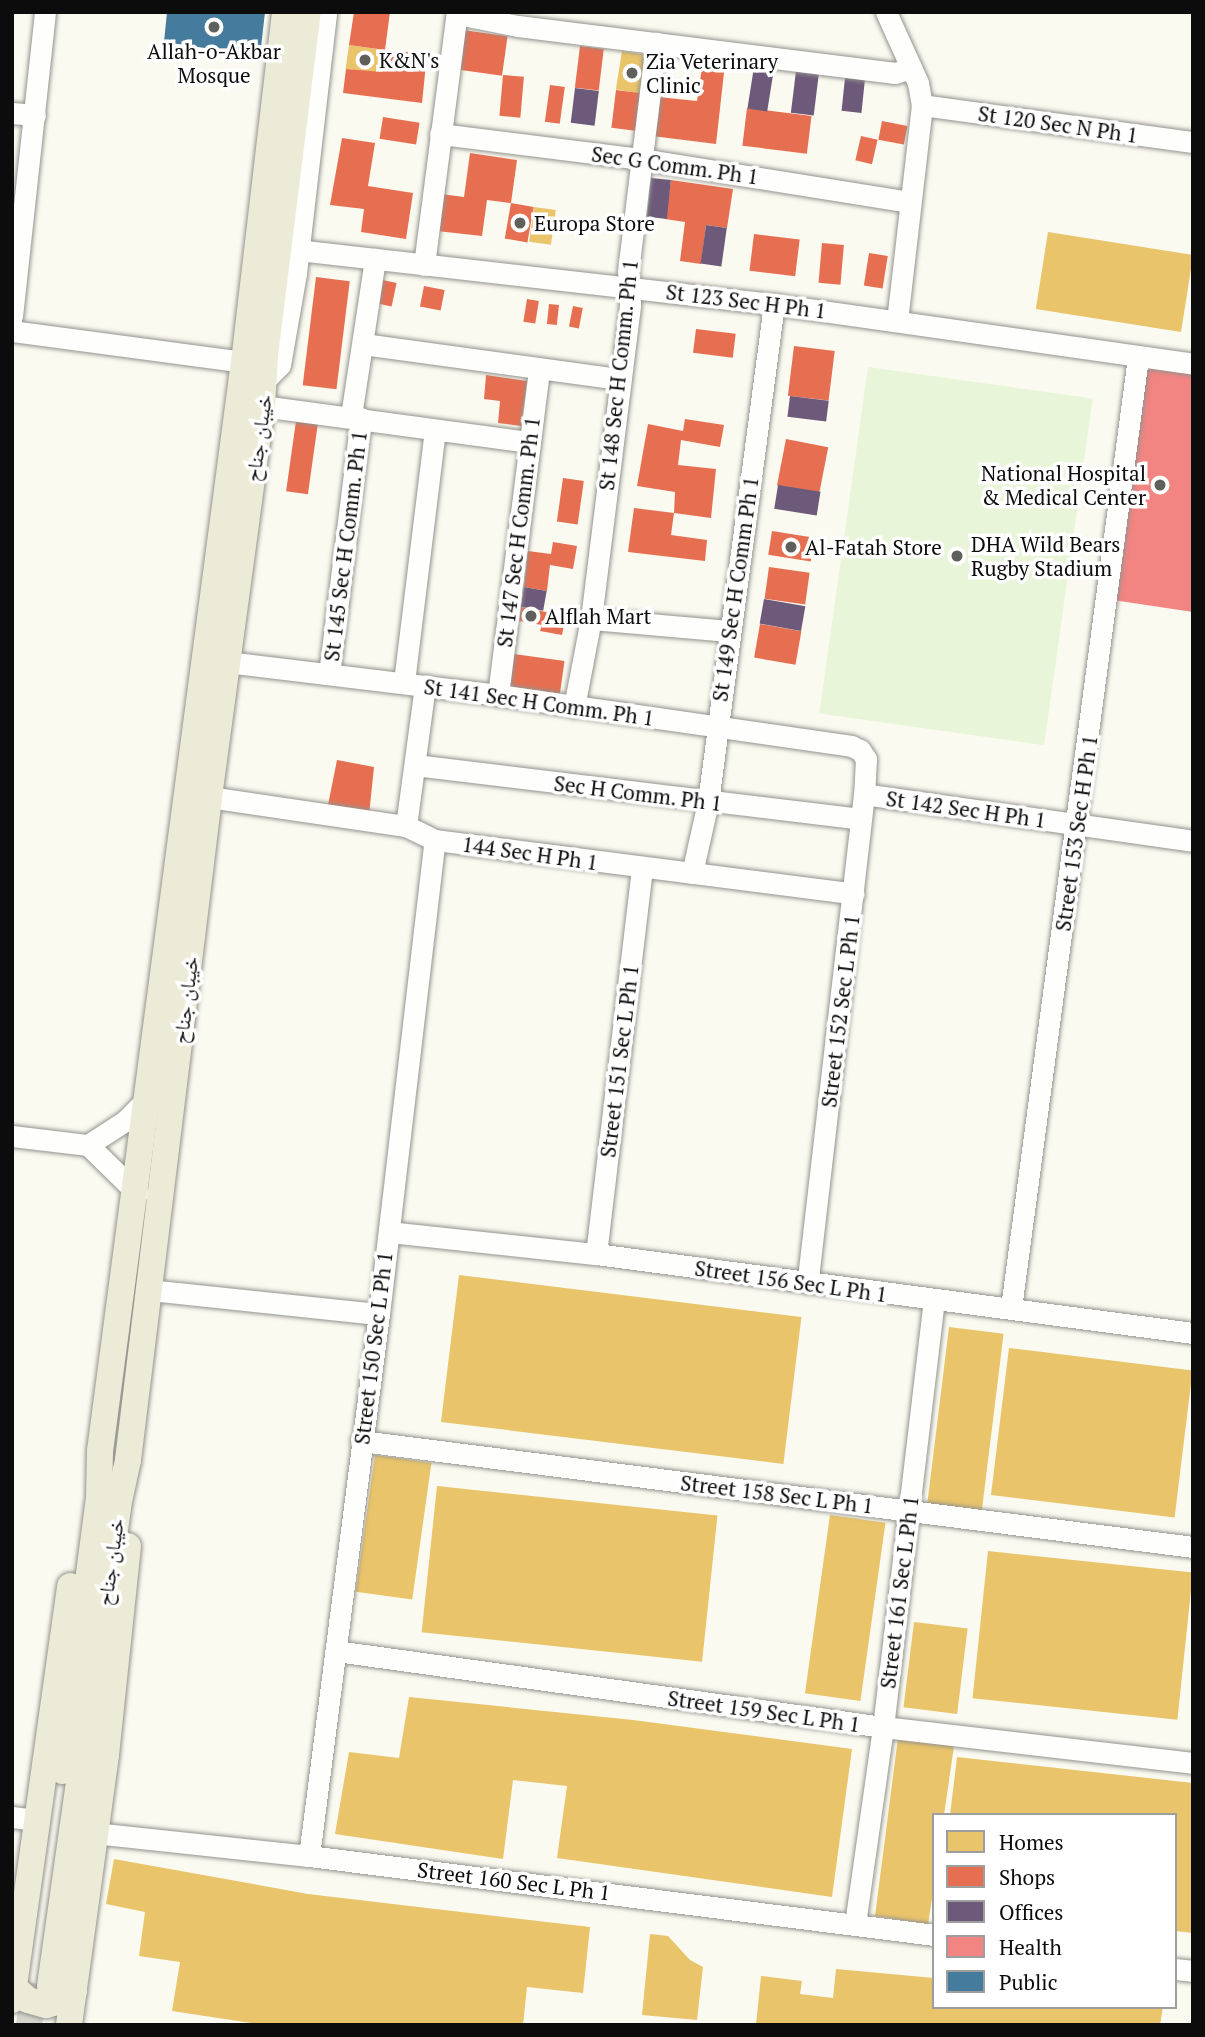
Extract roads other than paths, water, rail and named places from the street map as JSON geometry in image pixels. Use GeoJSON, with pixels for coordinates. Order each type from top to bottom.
{"type":"FeatureCollection","features":[{"type":"Feature","properties":{"kind":"main road","name":"خیبان جناح"},"geometry":{"type":"LineString","coordinates":[[37,1989],[99,1498],[100,1451],[137,1193],[244,362],[285,12]]}},
{"type":"Feature","properties":{"kind":"main road","name":"خیبان جناح"},"geometry":{"type":"LineString","coordinates":[[37,1989],[128,1460],[209,797],[264,393],[265,355],[308,12]]}},
{"type":"Feature","properties":{"kind":"main road"},"geometry":{"type":"LineString","coordinates":[[69,2025],[37,1989],[25,1818],[63,1626],[85,1493],[100,1451]]}},
{"type":"Feature","properties":{"kind":"main road"},"geometry":{"type":"LineString","coordinates":[[37,1989],[94,1833],[125,1592],[130,1506],[128,1460]]}},
{"type":"Feature","properties":{"kind":"street"},"geometry":{"type":"LineString","coordinates":[[12,316],[45,12]]}},
{"type":"Feature","properties":{"kind":"street"},"geometry":{"type":"LineString","coordinates":[[326,12],[298,250],[280,365],[264,393],[356,417],[530,442]]}},
{"type":"Feature","properties":{"kind":"street"},"geometry":{"type":"LineString","coordinates":[[886,12],[911,68],[922,105],[897,321]]}},
{"type":"Feature","properties":{"kind":"street"},"geometry":{"type":"LineString","coordinates":[[424,265],[457,13],[518,26],[895,74],[911,68]]}},
{"type":"Feature","properties":{"kind":"street","name":"St 148 Sec H Comm. Ph 1"},"geometry":{"type":"LineString","coordinates":[[574,707],[591,619],[620,379],[629,286],[628,271],[656,43]]}},
{"type":"Feature","properties":{"kind":"street","name":"St 120 Sec N Ph 1"},"geometry":{"type":"LineString","coordinates":[[922,105],[1193,142]]}},
{"type":"Feature","properties":{"kind":"street"},"geometry":{"type":"LineString","coordinates":[[12,113],[35,115]]}},
{"type":"Feature","properties":{"kind":"street","name":"Sec G Comm. Ph 1"},"geometry":{"type":"LineString","coordinates":[[440,134],[641,159],[910,202]]}},
{"type":"Feature","properties":{"kind":"street","name":"St 123 Sec H Ph 1"},"geometry":{"type":"LineString","coordinates":[[298,250],[774,304],[1193,364]]}},
{"type":"Feature","properties":{"kind":"street","name":"St 145 Sec H Comm. Ph 1"},"geometry":{"type":"LineString","coordinates":[[329,674],[363,344],[375,259]]}},
{"type":"Feature","properties":{"kind":"street","name":"St 149 Sec H Comm Ph 1"},"geometry":{"type":"LineString","coordinates":[[692,873],[708,802],[774,304]]}},
{"type":"Feature","properties":{"kind":"street"},"geometry":{"type":"LineString","coordinates":[[12,331],[244,362]]}},
{"type":"Feature","properties":{"kind":"street"},"geometry":{"type":"LineString","coordinates":[[363,344],[620,379]]}},
{"type":"Feature","properties":{"kind":"street","name":"Street 153 Sec H Ph 1"},"geometry":{"type":"LineString","coordinates":[[1011,1308],[1138,358]]}},
{"type":"Feature","properties":{"kind":"street","name":"St 147 Sec H Comm. Ph 1"},"geometry":{"type":"LineString","coordinates":[[498,695],[539,369]]}},
{"type":"Feature","properties":{"kind":"street"},"geometry":{"type":"LineString","coordinates":[[406,826],[415,765],[414,684],[435,430]]}},
{"type":"Feature","properties":{"kind":"street"},"geometry":{"type":"LineString","coordinates":[[591,619],[729,631]]}},
{"type":"Feature","properties":{"kind":"street","name":"St 141 Sec H Comm. Ph 1"},"geometry":{"type":"LineString","coordinates":[[227,662],[498,695],[850,746]]}},
{"type":"Feature","properties":{"kind":"street","name":"Street 152 Sec L Ph 1"},"geometry":{"type":"LineString","coordinates":[[807,1283],[864,794],[866,759],[860,750],[850,746]]}},
{"type":"Feature","properties":{"kind":"street","name":"Sec H Comm. Ph 1"},"geometry":{"type":"LineString","coordinates":[[415,765],[861,819]]}},
{"type":"Feature","properties":{"kind":"street","name":"St 142 Sec H Ph 1"},"geometry":{"type":"LineString","coordinates":[[864,794],[1193,841]]}},
{"type":"Feature","properties":{"kind":"street","name":"144 Sec H Ph 1"},"geometry":{"type":"LineString","coordinates":[[209,797],[406,826],[435,840],[854,894]]}},
{"type":"Feature","properties":{"kind":"street","name":"Street 150 Sec L Ph 1"},"geometry":{"type":"LineString","coordinates":[[309,1856],[379,1314],[435,840]]}},
{"type":"Feature","properties":{"kind":"street","name":"Street 151 Sec L Ph 1"},"geometry":{"type":"LineString","coordinates":[[596,1254],[642,868]]}},
{"type":"Feature","properties":{"kind":"street"},"geometry":{"type":"LineString","coordinates":[[88,1145],[125,1121],[149,1097]]}},
{"type":"Feature","properties":{"kind":"street"},"geometry":{"type":"LineString","coordinates":[[12,1136],[88,1145],[137,1193]]}},
{"type":"Feature","properties":{"kind":"street","name":"Street 156 Sec L Ph 1"},"geometry":{"type":"LineString","coordinates":[[388,1232],[596,1254],[934,1301],[1011,1308],[1193,1333]]}},
{"type":"Feature","properties":{"kind":"street"},"geometry":{"type":"LineString","coordinates":[[149,1290],[379,1314]]}},
{"type":"Feature","properties":{"kind":"street","name":"Street 161 Sec L Ph 1"},"geometry":{"type":"LineString","coordinates":[[855,1924],[883,1727],[934,1301]]}},
{"type":"Feature","properties":{"kind":"street","name":"Street 158 Sec L Ph 1"},"geometry":{"type":"LineString","coordinates":[[361,1441],[1193,1547]]}},
{"type":"Feature","properties":{"kind":"street","name":"Street 159 Sec L Ph 1"},"geometry":{"type":"LineString","coordinates":[[336,1651],[883,1727],[1193,1763]]}},
{"type":"Feature","properties":{"kind":"street","name":"Street 160 Sec L Ph 1"},"geometry":{"type":"LineString","coordinates":[[94,1833],[309,1856],[932,1935]]}},
{"type":"Feature","properties":{"kind":"tunnel"},"geometry":{"type":"LineString","coordinates":[[29,2025],[35,1983]]}},
{"type":"Feature","properties":{"kind":"place","name":"Allah-o-Akbar Mosque"},"geometry":{"type":"Point","coordinates":[214,27]}},
{"type":"Feature","properties":{"kind":"place","name":"K&N's"},"geometry":{"type":"Point","coordinates":[365,60]}},
{"type":"Feature","properties":{"kind":"place","name":"Zia Veterinary Clinic"},"geometry":{"type":"Point","coordinates":[632,73]}},
{"type":"Feature","properties":{"kind":"place","name":"Europa Store"},"geometry":{"type":"Point","coordinates":[520,223]}},
{"type":"Feature","properties":{"kind":"place","name":"National Hospital & Medical Center"},"geometry":{"type":"Point","coordinates":[1160,485]}},
{"type":"Feature","properties":{"kind":"place","name":"Al-Fatah Store"},"geometry":{"type":"Point","coordinates":[791,547]}},
{"type":"Feature","properties":{"kind":"place","name":"DHA Wild Bears Rugby Stadium"},"geometry":{"type":"Point","coordinates":[957,556]}},
{"type":"Feature","properties":{"kind":"place","name":"Alflah Mart"},"geometry":{"type":"Point","coordinates":[531,616]}}]}
